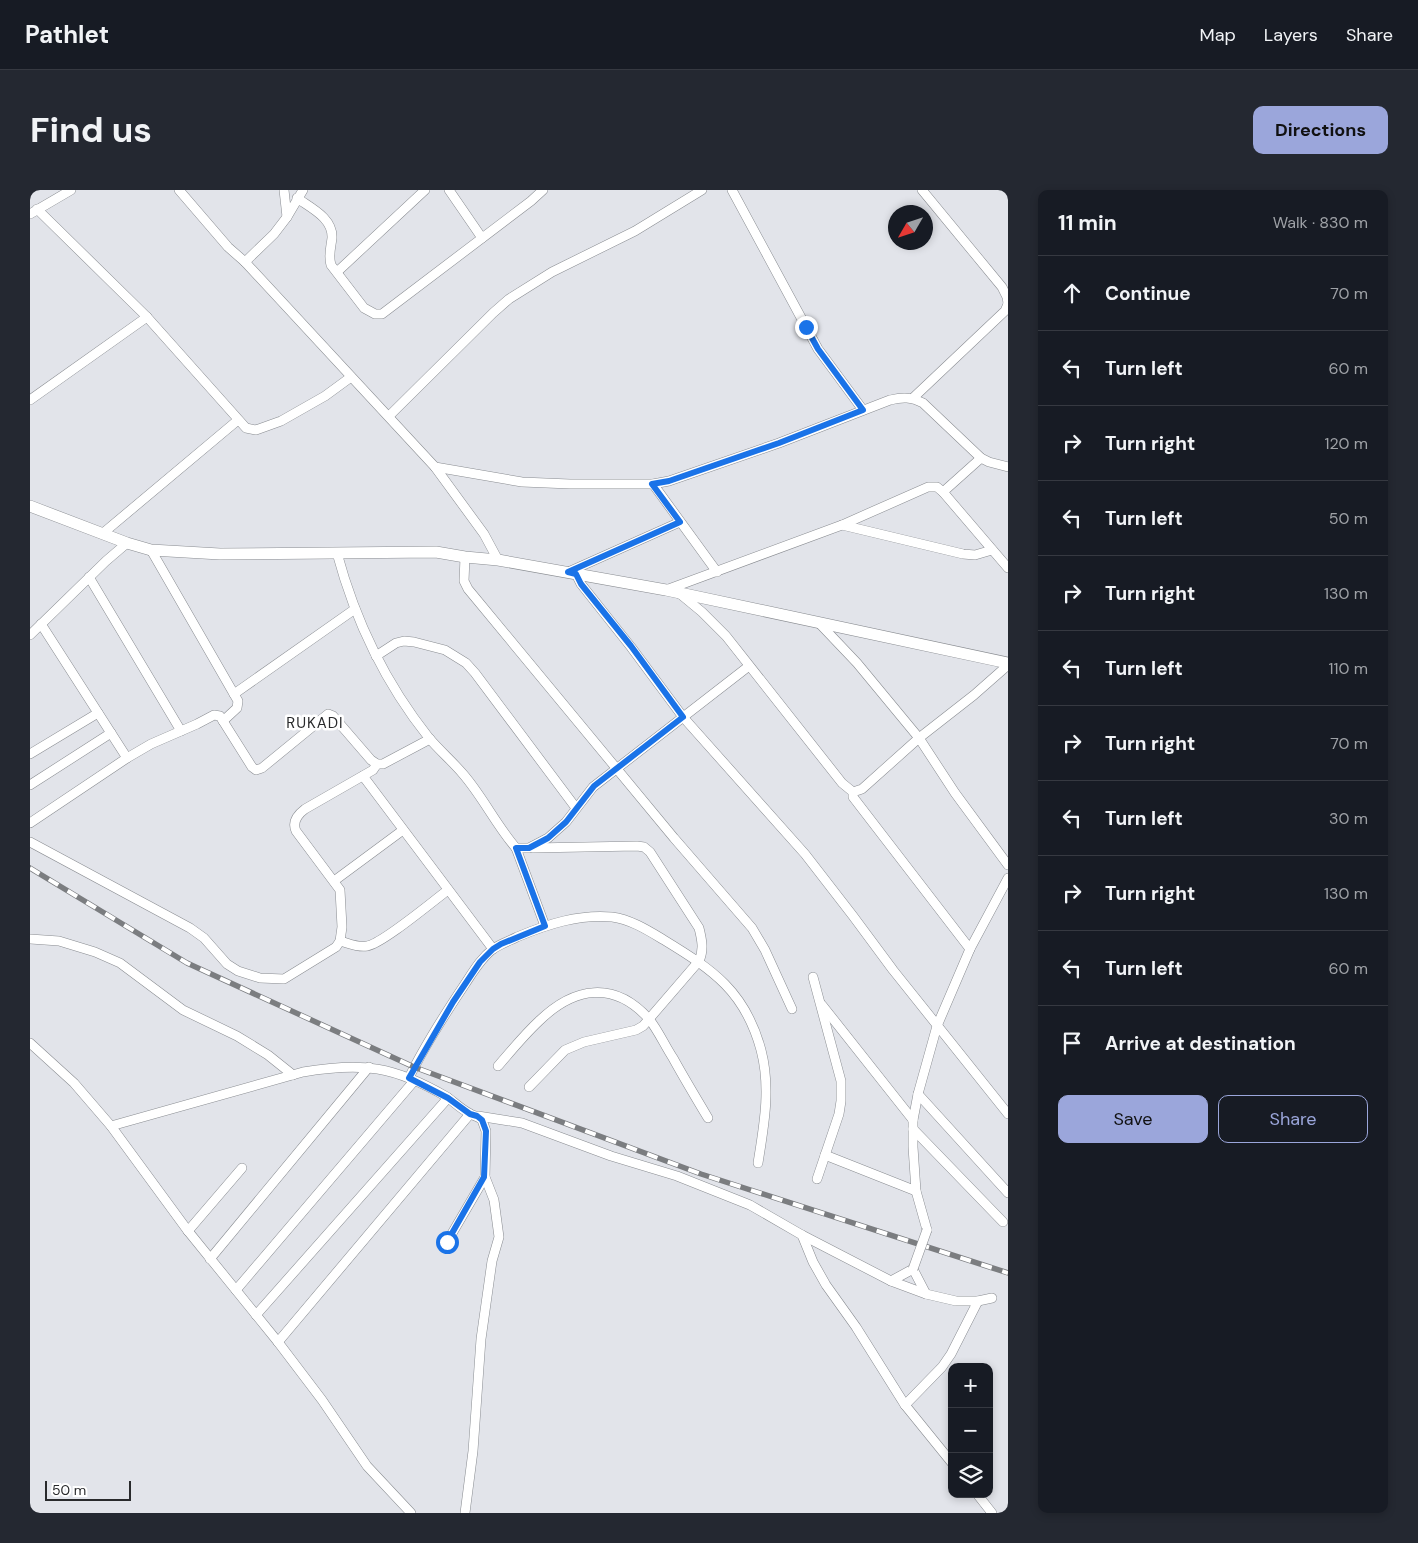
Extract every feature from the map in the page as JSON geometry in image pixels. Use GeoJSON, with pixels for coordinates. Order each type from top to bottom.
{"type":"FeatureCollection","features":[{"type":"Feature","properties":{"kind":"street"},"geometry":{"type":"LineString","coordinates":[[71,190],[34,211],[147,317],[246,428],[256,430],[281,421],[325,396],[351,377]]}},
{"type":"Feature","properties":{"kind":"street"},"geometry":{"type":"LineString","coordinates":[[179,190],[228,246],[435,466],[484,534],[498,560]]}},
{"type":"Feature","properties":{"kind":"street"},"geometry":{"type":"LineString","coordinates":[[284,190],[287,217]]}},
{"type":"Feature","properties":{"kind":"street"},"geometry":{"type":"LineString","coordinates":[[245,262],[274,234],[303,190]]}},
{"type":"Feature","properties":{"kind":"street"},"geometry":{"type":"LineString","coordinates":[[337,272],[426,190]]}},
{"type":"Feature","properties":{"kind":"street"},"geometry":{"type":"LineString","coordinates":[[449,190],[482,238]]}},
{"type":"Feature","properties":{"kind":"street"},"geometry":{"type":"LineString","coordinates":[[297,198],[327,220],[332,234],[329,259],[337,272],[364,308],[375,314],[382,314],[531,201],[542,190]]}},
{"type":"Feature","properties":{"kind":"street"},"geometry":{"type":"LineString","coordinates":[[732,190],[818,349],[863,410]]}},
{"type":"Feature","properties":{"kind":"street"},"geometry":{"type":"LineString","coordinates":[[913,398],[1005,311],[1008,304],[1002,287],[922,190]]}},
{"type":"Feature","properties":{"kind":"street"},"geometry":{"type":"LineString","coordinates":[[389,416],[486,320],[509,300],[552,272],[635,231],[696,192]]}},
{"type":"Feature","properties":{"kind":"street"},"geometry":{"type":"LineString","coordinates":[[30,400],[147,317]]}},
{"type":"Feature","properties":{"kind":"street"},"geometry":{"type":"LineString","coordinates":[[435,466],[522,482],[652,484],[669,481],[779,443],[890,400],[904,397],[913,398],[923,403],[981,458],[1008,467]]}},
{"type":"Feature","properties":{"kind":"street"},"geometry":{"type":"LineString","coordinates":[[102,534],[238,420]]}},
{"type":"Feature","properties":{"kind":"street"},"geometry":{"type":"LineString","coordinates":[[943,492],[981,458]]}},
{"type":"Feature","properties":{"kind":"street"},"geometry":{"type":"LineString","coordinates":[[652,484],[716,572]]}},
{"type":"Feature","properties":{"kind":"street"},"geometry":{"type":"LineString","coordinates":[[666,590],[842,524],[928,487],[937,487],[943,492],[1008,568]]}},
{"type":"Feature","properties":{"kind":"street"},"geometry":{"type":"LineString","coordinates":[[30,506],[102,534],[151,550],[220,554],[436,552],[498,560],[666,590],[1008,664]]}},
{"type":"Feature","properties":{"kind":"street"},"geometry":{"type":"LineString","coordinates":[[572,573],[680,522]]}},
{"type":"Feature","properties":{"kind":"street"},"geometry":{"type":"LineString","coordinates":[[842,524],[963,554],[975,555],[992,550]]}},
{"type":"Feature","properties":{"kind":"street"},"geometry":{"type":"LineString","coordinates":[[30,636],[127,543]]}},
{"type":"Feature","properties":{"kind":"street"},"geometry":{"type":"LineString","coordinates":[[151,550],[234,694],[238,705],[223,721]]}},
{"type":"Feature","properties":{"kind":"street"},"geometry":{"type":"LineString","coordinates":[[337,553],[355,609],[376,656],[396,693],[430,739],[464,775],[516,848],[545,926]]}},
{"type":"Feature","properties":{"kind":"street"},"geometry":{"type":"LineString","coordinates":[[465,557],[464,581],[468,589],[674,838],[752,928],[765,950],[792,1009]]}},
{"type":"Feature","properties":{"kind":"street"},"geometry":{"type":"LineString","coordinates":[[572,573],[631,646],[683,717],[805,854],[937,1026],[1008,1114]]}},
{"type":"Feature","properties":{"kind":"street"},"geometry":{"type":"LineString","coordinates":[[89,578],[180,731]]}},
{"type":"Feature","properties":{"kind":"street"},"geometry":{"type":"LineString","coordinates":[[679,593],[702,612],[726,636],[842,783],[852,792],[853,797],[970,949]]}},
{"type":"Feature","properties":{"kind":"street"},"geometry":{"type":"LineString","coordinates":[[234,694],[355,609]]}},
{"type":"Feature","properties":{"kind":"street"},"geometry":{"type":"LineString","coordinates":[[819,623],[857,663],[919,738],[955,793],[1008,865]]}},
{"type":"Feature","properties":{"kind":"street"},"geometry":{"type":"LineString","coordinates":[[41,624],[126,758]]}},
{"type":"Feature","properties":{"kind":"street"},"geometry":{"type":"LineString","coordinates":[[376,656],[396,643],[404,641],[445,650],[462,659],[475,673],[576,808]]}},
{"type":"Feature","properties":{"kind":"street"},"geometry":{"type":"LineString","coordinates":[[852,792],[862,789],[919,738],[974,695],[1008,664]]}},
{"type":"Feature","properties":{"kind":"street"},"geometry":{"type":"LineString","coordinates":[[529,848],[548,838],[566,822],[594,786],[749,666]]}},
{"type":"Feature","properties":{"kind":"street"},"geometry":{"type":"LineString","coordinates":[[30,754],[98,713]]}},
{"type":"Feature","properties":{"kind":"street"},"geometry":{"type":"LineString","coordinates":[[30,822],[126,758],[151,744],[214,715],[220,716],[252,767],[256,770],[262,768],[328,714],[333,716],[371,760],[377,764],[383,764],[430,739]]}},
{"type":"Feature","properties":{"kind":"street"},"geometry":{"type":"LineString","coordinates":[[30,785],[110,733]]}},
{"type":"Feature","properties":{"kind":"street"},"geometry":{"type":"LineString","coordinates":[[30,842],[190,928],[204,938],[227,964],[238,971],[250,976],[275,980],[284,979],[332,951],[340,940],[341,895],[334,881],[296,831],[295,822],[299,814],[305,809],[373,770],[377,764]]}},
{"type":"Feature","properties":{"kind":"street"},"geometry":{"type":"LineString","coordinates":[[362,776],[493,949]]}},
{"type":"Feature","properties":{"kind":"street"},"geometry":{"type":"LineString","coordinates":[[334,881],[404,830]]}},
{"type":"Feature","properties":{"kind":"street"},"geometry":{"type":"LineString","coordinates":[[516,848],[644,847],[656,862],[699,928],[703,953],[700,962],[650,1020],[636,1030],[584,1042],[566,1050],[529,1086]]}},
{"type":"Feature","properties":{"kind":"street"},"geometry":{"type":"LineString","coordinates":[[892,1281],[913,1269],[927,1230],[916,1191],[912,1147],[913,1125],[918,1094],[937,1026],[970,949],[1008,878]]}},
{"type":"Feature","properties":{"kind":"street"},"geometry":{"type":"LineString","coordinates":[[340,940],[357,946],[370,946],[448,890]]}},
{"type":"Feature","properties":{"kind":"street"},"geometry":{"type":"LineString","coordinates":[[236,1290],[411,1079],[453,1002],[480,962],[493,949],[559,921],[587,917],[614,917],[644,928],[700,962],[720,978],[736,996],[748,1016],[761,1050],[767,1088],[766,1114],[758,1163]]}},
{"type":"Feature","properties":{"kind":"street"},"geometry":{"type":"LineString","coordinates":[[30,938],[59,941],[95,952],[120,963],[183,1010],[237,1036],[268,1055],[292,1075]]}},
{"type":"Feature","properties":{"kind":"street"},"geometry":{"type":"LineString","coordinates":[[813,977],[841,1081],[839,1114],[817,1179]]}},
{"type":"Feature","properties":{"kind":"street"},"geometry":{"type":"LineString","coordinates":[[498,1066],[539,1020],[556,1007],[573,997],[592,992],[607,992],[624,998],[650,1020],[708,1118]]}},
{"type":"Feature","properties":{"kind":"street"},"geometry":{"type":"LineString","coordinates":[[820,1001],[913,1125],[1002,1222]]}},
{"type":"Feature","properties":{"kind":"street"},"geometry":{"type":"LineString","coordinates":[[30,1043],[74,1083],[111,1126],[188,1232],[278,1342],[322,1400],[367,1466],[411,1513]]}},
{"type":"Feature","properties":{"kind":"street"},"geometry":{"type":"LineString","coordinates":[[111,1126],[292,1075],[333,1067],[370,1067],[389,1071],[411,1079],[448,1098],[482,1120],[486,1131],[484,1177],[494,1200],[500,1237],[492,1261],[481,1339],[473,1451],[465,1513]]}},
{"type":"Feature","properties":{"kind":"street"},"geometry":{"type":"LineString","coordinates":[[210,1259],[370,1067]]}},
{"type":"Feature","properties":{"kind":"street"},"geometry":{"type":"LineString","coordinates":[[918,1094],[1008,1193]]}},
{"type":"Feature","properties":{"kind":"street"},"geometry":{"type":"LineString","coordinates":[[256,1315],[448,1098]]}},
{"type":"Feature","properties":{"kind":"street"},"geometry":{"type":"LineString","coordinates":[[474,1115],[522,1123],[611,1156],[677,1176],[750,1205],[802,1235],[892,1281],[926,1294],[956,1301],[978,1301],[992,1298]]}},
{"type":"Feature","properties":{"kind":"street"},"geometry":{"type":"LineString","coordinates":[[278,1342],[474,1115]]}},
{"type":"Feature","properties":{"kind":"street"},"geometry":{"type":"LineString","coordinates":[[825,1155],[916,1191]]}},
{"type":"Feature","properties":{"kind":"street"},"geometry":{"type":"LineString","coordinates":[[188,1232],[242,1168]]}},
{"type":"Feature","properties":{"kind":"street"},"geometry":{"type":"LineString","coordinates":[[447,1242],[484,1177]]}},
{"type":"Feature","properties":{"kind":"street"},"geometry":{"type":"LineString","coordinates":[[802,1235],[813,1262],[826,1285],[856,1327],[905,1405],[948,1458]]}},
{"type":"Feature","properties":{"kind":"street"},"geometry":{"type":"LineString","coordinates":[[913,1269],[926,1294]]}},
{"type":"Feature","properties":{"kind":"street"},"geometry":{"type":"LineString","coordinates":[[905,1405],[942,1367],[951,1354],[978,1301]]}},
{"type":"Feature","properties":{"kind":"street"},"geometry":{"type":"LineString","coordinates":[[980,1498],[992,1513]]}},
{"type":"Feature","properties":{"kind":"railway"},"geometry":{"type":"LineString","coordinates":[[30,868],[187,963],[414,1067],[701,1174],[1008,1273]]}},
{"type":"Feature","properties":{"kind":"district","name":"RUKADI"},"geometry":{"type":"Point","coordinates":[315,723]}},
{"type":"Feature","properties":{"kind":"route"},"geometry":{"type":"LineString","coordinates":[[447,1242],[484,1177],[486,1131],[482,1120],[477,1116],[470,1114],[448,1098],[409,1078],[453,1002],[480,962],[501,944],[545,926],[516,848],[529,848],[548,838],[566,822],[594,786],[683,717],[631,646],[581,584],[576,574],[568,572],[680,522],[652,484],[669,481],[779,443],[863,410],[818,349],[806,327]]}}]}
